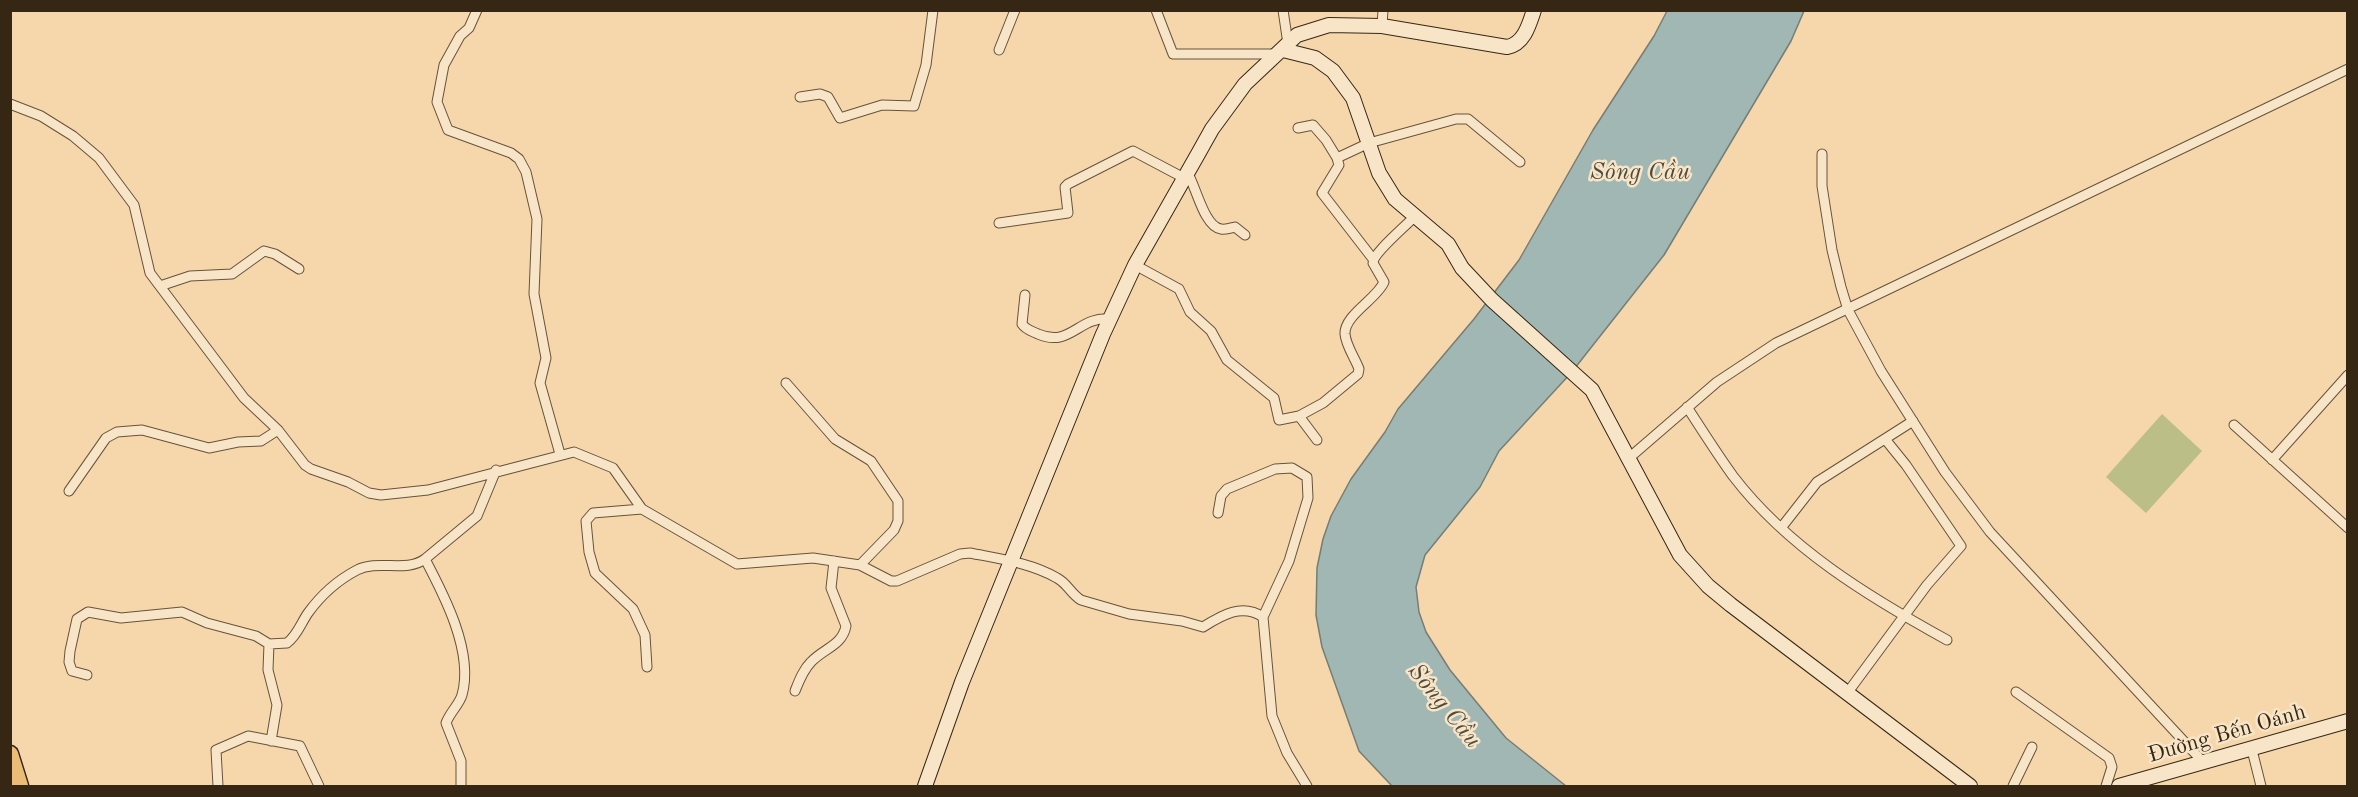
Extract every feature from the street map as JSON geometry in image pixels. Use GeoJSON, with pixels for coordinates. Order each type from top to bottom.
{"type":"FeatureCollection","features":[{"type":"Feature","properties":{"kind":"highway"},"geometry":{"type":"LineString","coordinates":[[10,754],[20,786]]}},
{"type":"Feature","properties":{"kind":"street"},"geometry":{"type":"LineString","coordinates":[[477,10],[469,28],[460,36],[446,59],[438,108],[448,130],[511,153],[519,159],[526,172],[538,222],[533,259],[534,294],[546,358],[540,383],[560,454]]}},
{"type":"Feature","properties":{"kind":"street"},"geometry":{"type":"LineString","coordinates":[[800,97],[819,94],[828,97],[840,118],[882,105],[914,106],[926,65],[933,10]]}},
{"type":"Feature","properties":{"kind":"street"},"geometry":{"type":"LineString","coordinates":[[999,50],[1015,10]]}},
{"type":"Feature","properties":{"kind":"street"},"geometry":{"type":"LineString","coordinates":[[1156,10],[1173,54],[1282,49],[1314,58],[1333,71],[1353,98],[1386,186],[1395,199],[1452,248],[1462,268],[1492,300],[1592,390],[1680,555],[1695,573],[1731,605],[1970,786]]}},
{"type":"Feature","properties":{"kind":"street"},"geometry":{"type":"LineString","coordinates":[[1282,49],[1283,10]]}},
{"type":"Feature","properties":{"kind":"street"},"geometry":{"type":"LineString","coordinates":[[1382,26],[1383,10]]}},
{"type":"Feature","properties":{"kind":"street"},"geometry":{"type":"LineString","coordinates":[[925,786],[939,742],[1110,319],[1135,265],[1212,129],[1245,84],[1297,35],[1329,25],[1382,26],[1438,37],[1512,46],[1518,43],[1528,29],[1534,10]]}},
{"type":"Feature","properties":{"kind":"street"},"geometry":{"type":"LineString","coordinates":[[1629,458],[1717,382],[1776,343],[2348,69]]}},
{"type":"Feature","properties":{"kind":"street"},"geometry":{"type":"LineString","coordinates":[[10,104],[41,116],[73,136],[99,158],[134,205],[140,222],[147,266],[159,286],[244,398],[278,430],[304,465],[369,493],[381,495],[428,490],[560,454],[580,454],[613,468],[642,509],[740,565],[796,558],[834,561],[860,566],[891,581],[897,581],[960,554],[970,553],[1032,567],[1057,578],[1081,600],[1129,614],[1182,621],[1203,627],[1226,613],[1243,610],[1253,611],[1263,617]]}},
{"type":"Feature","properties":{"kind":"street"},"geometry":{"type":"LineString","coordinates":[[1337,158],[1369,143],[1455,119],[1468,119],[1520,162]]}},
{"type":"Feature","properties":{"kind":"street"},"geometry":{"type":"LineString","coordinates":[[1135,265],[1179,289],[1190,312],[1214,336],[1227,360],[1274,398],[1279,420],[1299,416],[1323,403],[1358,375],[1359,369],[1345,331],[1356,313],[1375,296],[1384,282],[1373,259],[1322,193],[1339,165],[1337,158],[1326,140],[1312,126],[1298,128]]}},
{"type":"Feature","properties":{"kind":"street"},"geometry":{"type":"LineString","coordinates":[[999,223],[1068,213],[1065,188],[1068,184],[1134,151],[1186,175],[1196,185],[1206,216],[1215,227],[1223,230],[1235,227],[1245,235]]}},
{"type":"Feature","properties":{"kind":"street"},"geometry":{"type":"LineString","coordinates":[[1822,154],[1822,186],[1832,250],[1848,310],[1881,371],[1945,472],[1990,532],[2204,763]]}},
{"type":"Feature","properties":{"kind":"street"},"geometry":{"type":"LineString","coordinates":[[1373,259],[1415,216]]}},
{"type":"Feature","properties":{"kind":"street"},"geometry":{"type":"LineString","coordinates":[[159,286],[190,276],[232,274],[264,251],[275,254],[300,269]]}},
{"type":"Feature","properties":{"kind":"street"},"geometry":{"type":"LineString","coordinates":[[1025,295],[1022,324],[1047,338],[1057,339],[1068,335],[1096,318],[1110,319]]}},
{"type":"Feature","properties":{"kind":"street"},"geometry":{"type":"LineString","coordinates":[[2272,460],[2348,375]]}},
{"type":"Feature","properties":{"kind":"street"},"geometry":{"type":"LineString","coordinates":[[786,383],[835,439],[871,461],[898,501],[899,512],[894,530],[860,566]]}},
{"type":"Feature","properties":{"kind":"street"},"geometry":{"type":"LineString","coordinates":[[1687,407],[1734,477],[1781,528],[1855,585],[1947,640]]}},
{"type":"Feature","properties":{"kind":"street"},"geometry":{"type":"LineString","coordinates":[[1299,416],[1317,440]]}},
{"type":"Feature","properties":{"kind":"street"},"geometry":{"type":"LineString","coordinates":[[1781,528],[1817,482],[1913,422]]}},
{"type":"Feature","properties":{"kind":"street"},"geometry":{"type":"LineString","coordinates":[[2234,425],[2348,528]]}},
{"type":"Feature","properties":{"kind":"street"},"geometry":{"type":"LineString","coordinates":[[69,491],[106,438],[117,432],[142,430],[209,448],[238,442],[261,441],[278,430]]}},
{"type":"Feature","properties":{"kind":"street"},"geometry":{"type":"LineString","coordinates":[[1848,692],[1904,616],[1961,546],[1906,465],[1885,439]]}},
{"type":"Feature","properties":{"kind":"street"},"geometry":{"type":"LineString","coordinates":[[1218,513],[1221,496],[1227,489],[1275,469],[1292,468],[1307,477],[1308,498],[1289,561],[1263,617],[1272,716],[1287,753],[1307,786]]}},
{"type":"Feature","properties":{"kind":"street"},"geometry":{"type":"LineString","coordinates":[[87,675],[72,671],[69,663],[77,619],[88,612],[121,618],[182,612],[207,623],[256,636],[269,644],[287,643],[310,610],[333,586],[359,569],[416,564],[477,516],[496,470]]}},
{"type":"Feature","properties":{"kind":"street"},"geometry":{"type":"LineString","coordinates":[[642,509],[593,513],[586,521],[589,552],[595,573],[633,609],[645,635],[647,667]]}},
{"type":"Feature","properties":{"kind":"street"},"geometry":{"type":"LineString","coordinates":[[425,559],[448,603],[460,639],[462,694],[446,723],[461,761],[463,777],[461,786]]}},
{"type":"Feature","properties":{"kind":"street"},"geometry":{"type":"LineString","coordinates":[[795,691],[808,665],[838,643],[845,633],[846,626],[831,588],[834,561]]}},
{"type":"Feature","properties":{"kind":"street"},"geometry":{"type":"LineString","coordinates":[[269,644],[268,670],[278,705],[271,741]]}},
{"type":"Feature","properties":{"kind":"street"},"geometry":{"type":"LineString","coordinates":[[2016,692],[2109,758],[2112,767],[2106,786]]}},
{"type":"Feature","properties":{"kind":"street","name":"Đường Bến Oánh"},"geometry":{"type":"LineString","coordinates":[[2119,786],[2348,721]]}},
{"type":"Feature","properties":{"kind":"street"},"geometry":{"type":"LineString","coordinates":[[218,786],[215,753],[218,748],[248,736],[260,736],[271,741],[300,746],[319,786]]}},
{"type":"Feature","properties":{"kind":"street"},"geometry":{"type":"LineString","coordinates":[[2013,786],[2032,747]]}},
{"type":"Feature","properties":{"kind":"street"},"geometry":{"type":"LineString","coordinates":[[2252,750],[2260,786]]}},
{"type":"Feature","properties":{"kind":"green space"},"geometry":{"type":"Polygon","coordinates":[[[2162,414],[2202,451],[2146,513],[2106,477],[2162,414]]]}},
{"type":"Feature","properties":{"kind":"water","name":"Sông Cầu"},"geometry":{"type":"Polygon","coordinates":[[[1667,11],[1804,11],[1791,41],[1664,255],[1571,373],[1499,451],[1480,487],[1425,555],[1416,587],[1419,612],[1426,632],[1450,670],[1506,738],[1566,786],[1392,786],[1359,751],[1322,647],[1316,615],[1317,568],[1331,516],[1351,479],[1385,432],[1398,409],[1474,319],[1519,260],[1593,130],[1654,36],[1667,11]]]}}]}
